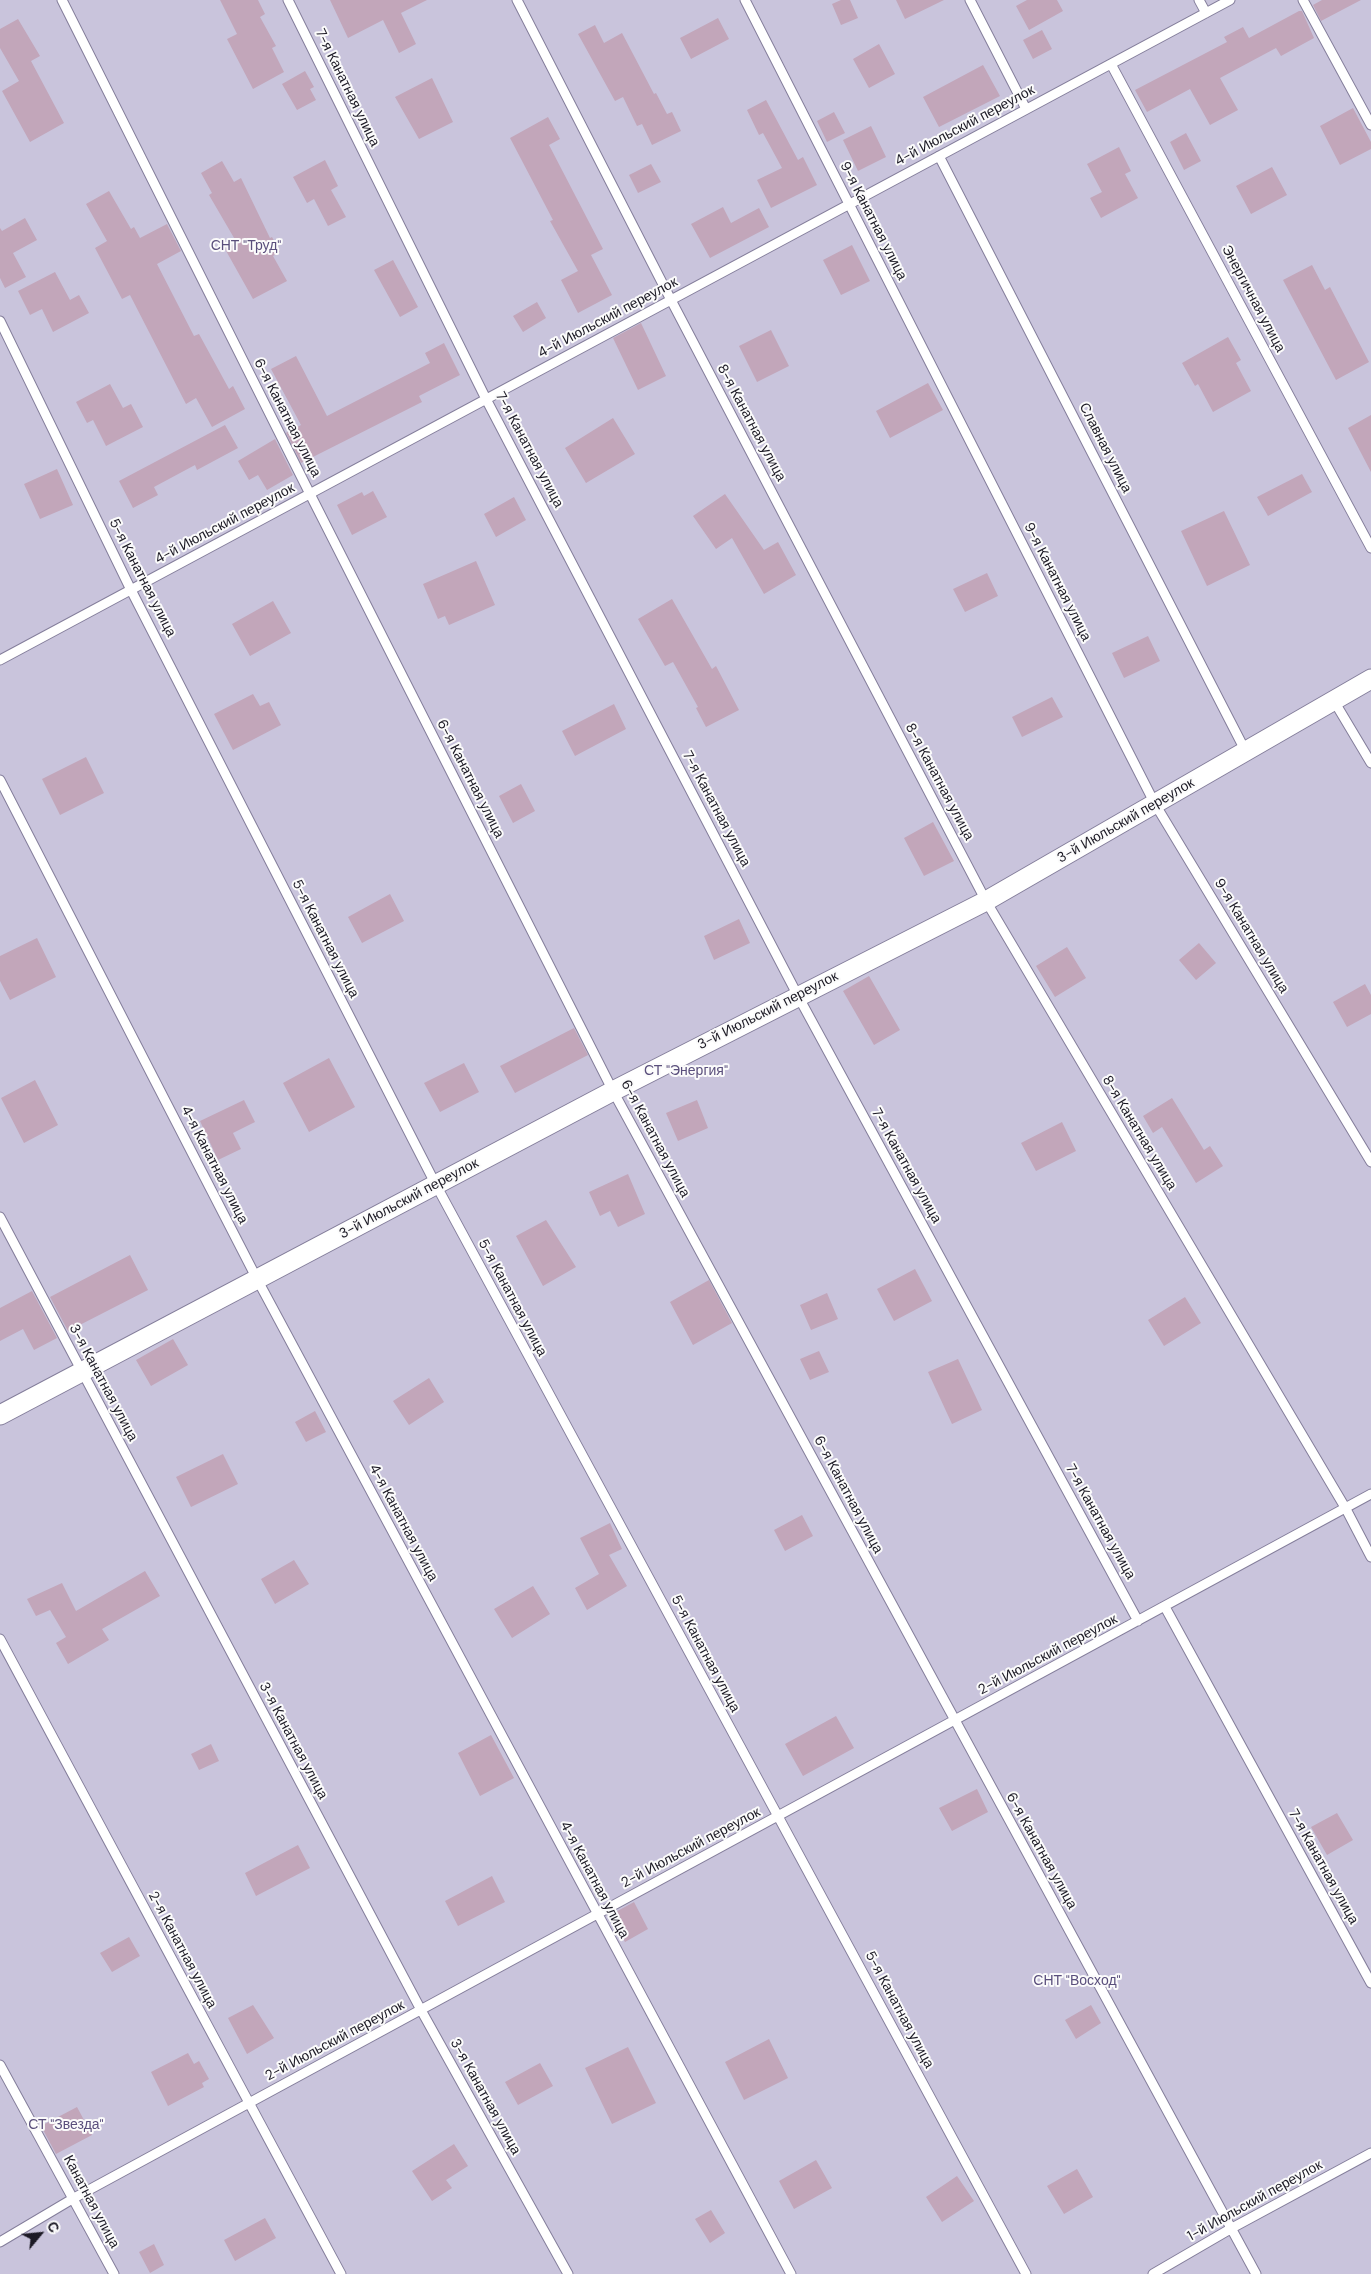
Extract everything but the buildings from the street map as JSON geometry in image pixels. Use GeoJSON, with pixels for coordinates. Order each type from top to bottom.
{"type":"FeatureCollection","features":[{"type":"Feature","properties":{"kind":"street","name":"3-й Июльский переулок"},"geometry":{"type":"LineString","coordinates":[[0,1416],[613,1091],[986,901],[1371,679]]}},
{"type":"Feature","properties":{"kind":"lane","name":"6-я Канатная улица"},"geometry":{"type":"LineString","coordinates":[[62,0],[613,1091],[1256,2274]]}},
{"type":"Feature","properties":{"kind":"lane","name":"7-я Канатная улица"},"geometry":{"type":"LineString","coordinates":[[288,0],[486,399],[798,996],[1138,1621]]}},
{"type":"Feature","properties":{"kind":"lane","name":"8-я Канатная улица"},"geometry":{"type":"LineString","coordinates":[[517,0],[671,300],[986,901],[1346,1509],[1371,1558]]}},
{"type":"Feature","properties":{"kind":"lane","name":"9-я Канатная улица"},"geometry":{"type":"LineString","coordinates":[[745,0],[1155,804],[1371,1162]]}},
{"type":"Feature","properties":{"kind":"lane"},"geometry":{"type":"LineString","coordinates":[[970,0],[1026,109]]}},
{"type":"Feature","properties":{"kind":"lane"},"geometry":{"type":"LineString","coordinates":[[1199,0],[1206,13]]}},
{"type":"Feature","properties":{"kind":"lane","name":"4-й Июльский переулок"},"geometry":{"type":"LineString","coordinates":[[0,660],[1230,0]]}},
{"type":"Feature","properties":{"kind":"lane"},"geometry":{"type":"LineString","coordinates":[[1304,0],[1371,125]]}},
{"type":"Feature","properties":{"kind":"lane","name":"Энергичная улица"},"geometry":{"type":"LineString","coordinates":[[1111,64],[1371,548]]}},
{"type":"Feature","properties":{"kind":"lane","name":"Славная улица"},"geometry":{"type":"LineString","coordinates":[[939,156],[1246,752]]}},
{"type":"Feature","properties":{"kind":"lane","name":"5-я Канатная улица"},"geometry":{"type":"LineString","coordinates":[[0,321],[131,590],[436,1185],[1026,2274]]}},
{"type":"Feature","properties":{"kind":"lane"},"geometry":{"type":"LineString","coordinates":[[1334,701],[1371,763]]}},
{"type":"Feature","properties":{"kind":"lane","name":"4-я Канатная улица"},"geometry":{"type":"LineString","coordinates":[[0,780],[257,1279],[791,2274]]}},
{"type":"Feature","properties":{"kind":"lane","name":"3-я Канатная улица"},"geometry":{"type":"LineString","coordinates":[[0,1217],[421,2010],[568,2274]]}},
{"type":"Feature","properties":{"kind":"lane","name":"2-й Июльский переулок"},"geometry":{"type":"LineString","coordinates":[[0,2242],[74,2198],[1371,1494]]}},
{"type":"Feature","properties":{"kind":"lane","name":"7-я Канатная улица"},"geometry":{"type":"LineString","coordinates":[[1165,1607],[1371,1983]]}},
{"type":"Feature","properties":{"kind":"lane","name":"2-я Канатная улица"},"geometry":{"type":"LineString","coordinates":[[0,1640],[341,2274]]}},
{"type":"Feature","properties":{"kind":"lane","name":"Канатная улица"},"geometry":{"type":"LineString","coordinates":[[0,2064],[114,2274]]}},
{"type":"Feature","properties":{"kind":"lane","name":"1-й Июльский переулок"},"geometry":{"type":"LineString","coordinates":[[1153,2274],[1232,2228],[1371,2153]]}},
{"type":"Feature","properties":{"kind":"green space","name":"СТ \"Энергия\""},"geometry":{"type":"Polygon","coordinates":[[[0,0],[1371,0],[1371,2274],[0,2274],[0,0]]]}},
{"type":"Feature","properties":{"kind":"park label","name":"СНТ \"Труд\""},"geometry":{"type":"Point","coordinates":[246,246]}},
{"type":"Feature","properties":{"kind":"park label","name":"СНТ \"Восход\""},"geometry":{"type":"Point","coordinates":[1077,1981]}},
{"type":"Feature","properties":{"kind":"park label","name":"СТ \"Звезда\""},"geometry":{"type":"Point","coordinates":[66,2125]}}]}
